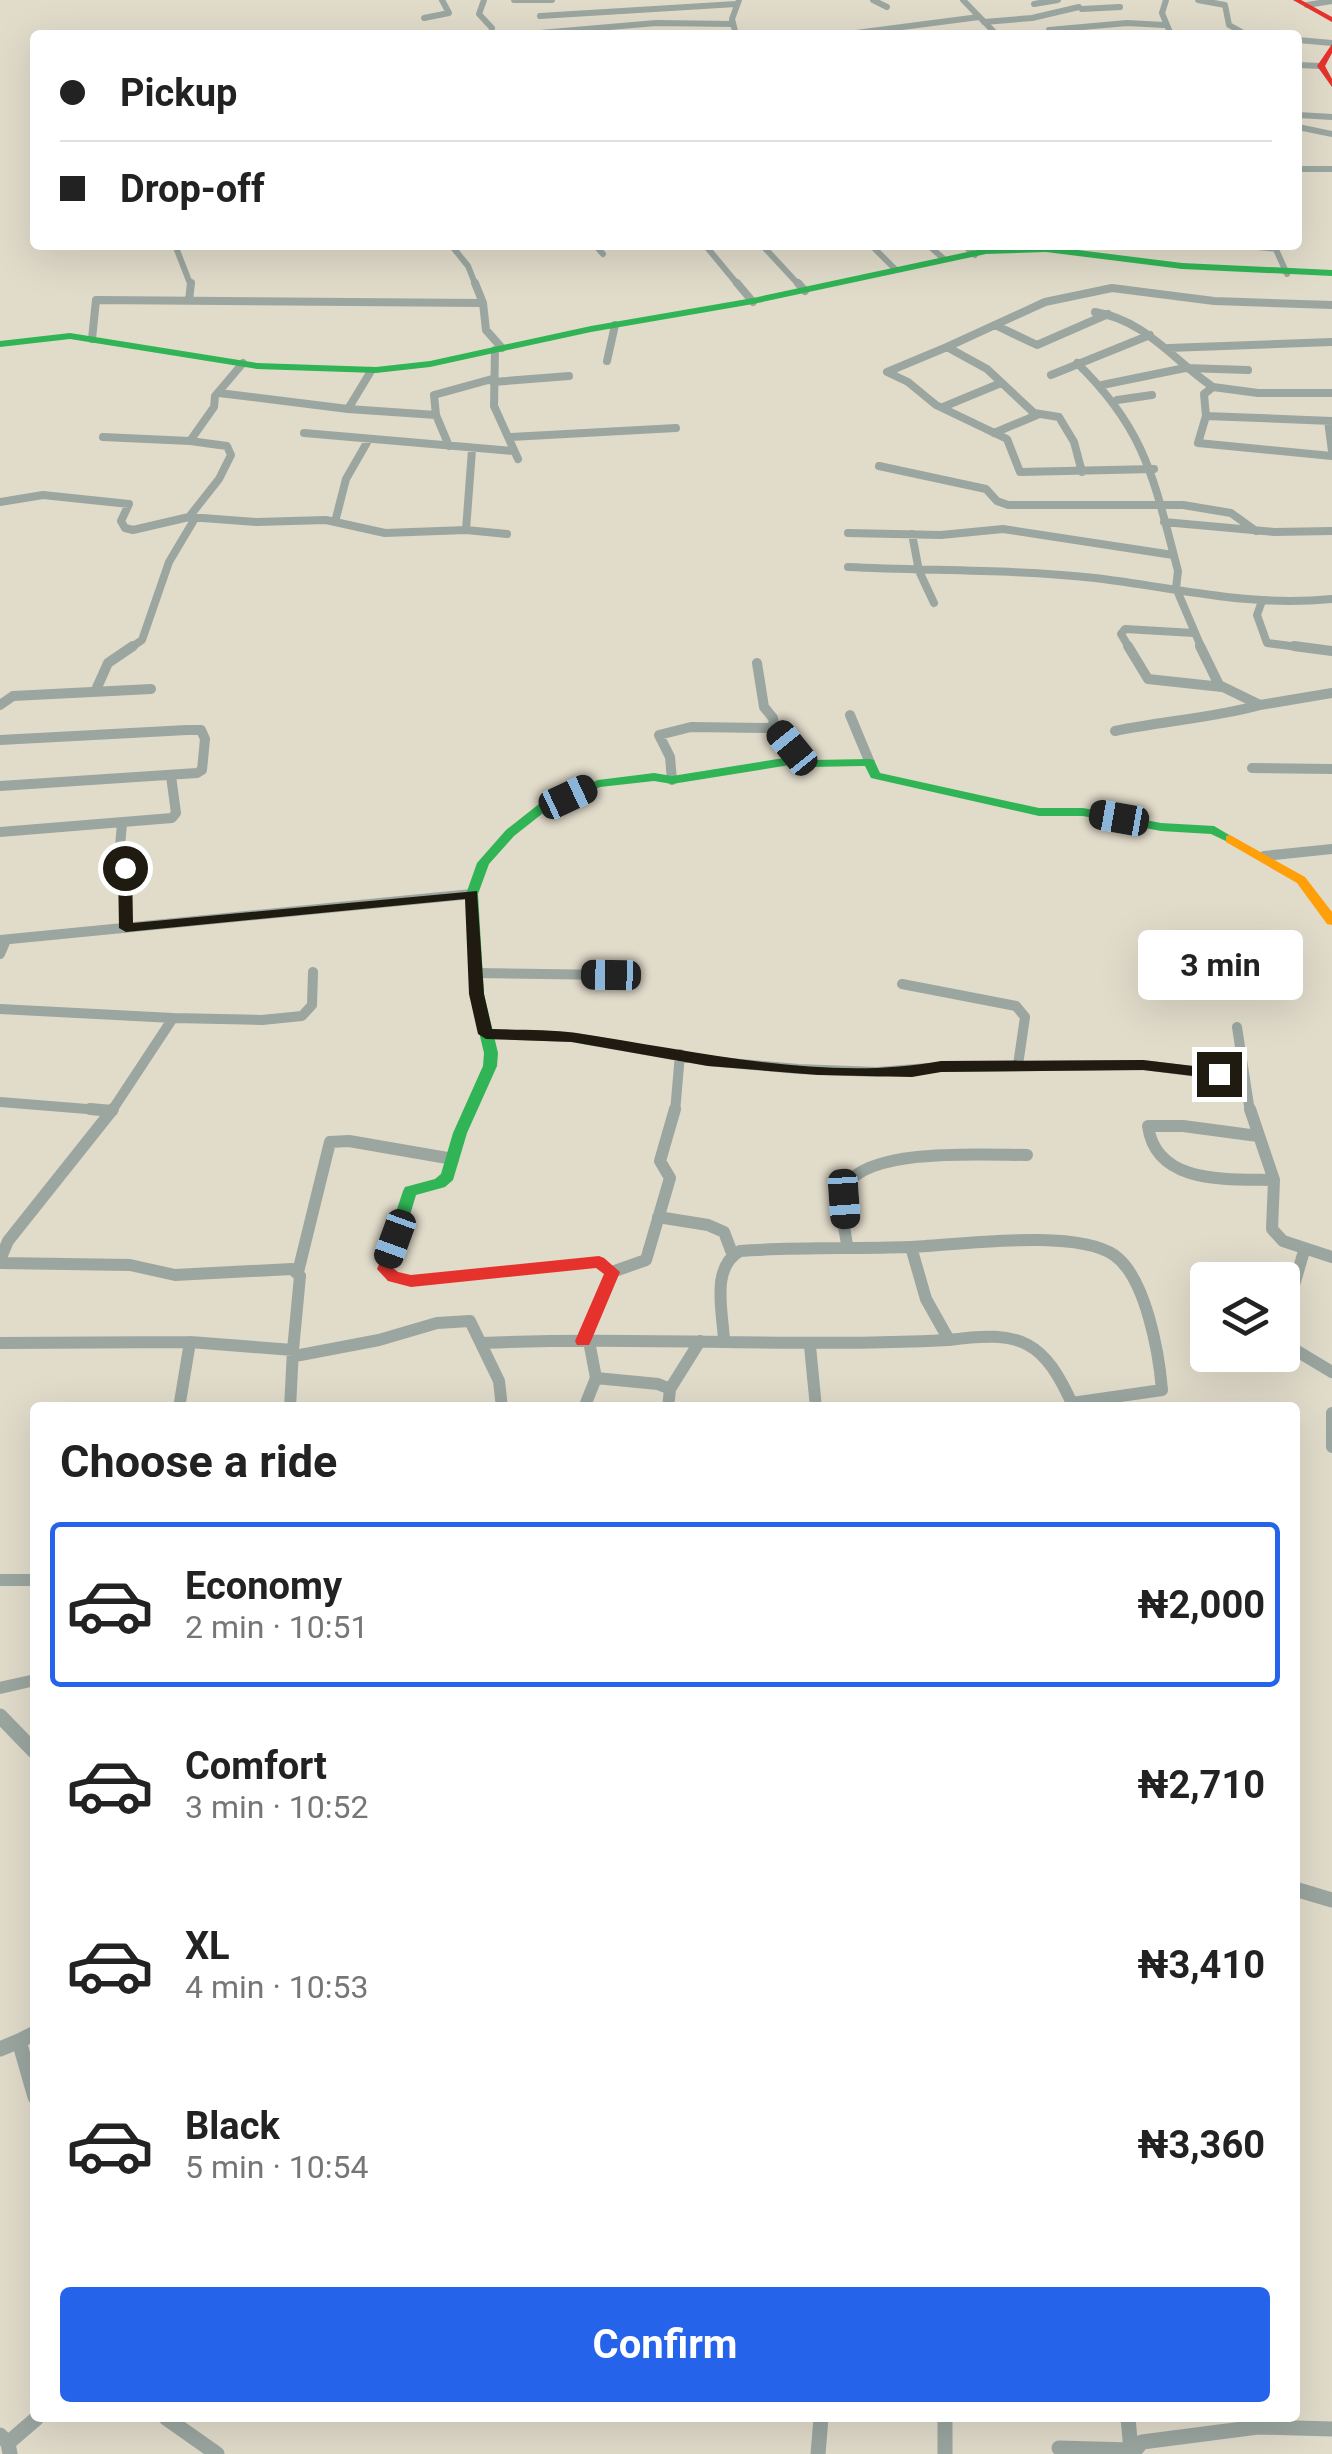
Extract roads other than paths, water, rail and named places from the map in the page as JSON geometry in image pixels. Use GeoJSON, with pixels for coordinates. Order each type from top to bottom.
{"type":"FeatureCollection","features":[{"type":"Feature","properties":{"kind":"street"},"geometry":{"type":"LineString","coordinates":[[424,18],[449,13],[442,0]]}},
{"type":"Feature","properties":{"kind":"street"},"geometry":{"type":"LineString","coordinates":[[484,0],[479,14],[492,30]]}},
{"type":"Feature","properties":{"kind":"street"},"geometry":{"type":"LineString","coordinates":[[514,0],[552,0]]}},
{"type":"Feature","properties":{"kind":"street"},"geometry":{"type":"LineString","coordinates":[[535,0],[540,30]]}},
{"type":"Feature","properties":{"kind":"street"},"geometry":{"type":"LineString","coordinates":[[873,0],[887,7]]}},
{"type":"Feature","properties":{"kind":"street"},"geometry":{"type":"LineString","coordinates":[[963,0],[992,30]]}},
{"type":"Feature","properties":{"kind":"street"},"geometry":{"type":"LineString","coordinates":[[1034,4],[1058,0]]}},
{"type":"Feature","properties":{"kind":"street"},"geometry":{"type":"LineString","coordinates":[[1166,0],[1162,7],[1168,30]]}},
{"type":"Feature","properties":{"kind":"street"},"geometry":{"type":"LineString","coordinates":[[1198,0],[1225,5],[1229,24],[1238,30]]}},
{"type":"Feature","properties":{"kind":"street"},"geometry":{"type":"LineString","coordinates":[[540,16],[738,2],[735,30]]}},
{"type":"Feature","properties":{"kind":"street"},"geometry":{"type":"LineString","coordinates":[[1302,2],[1331,14]]}},
{"type":"Feature","properties":{"kind":"street"},"geometry":{"type":"LineString","coordinates":[[1079,5],[1101,24]]}},
{"type":"Feature","properties":{"kind":"street"},"geometry":{"type":"LineString","coordinates":[[885,30],[1032,18],[1079,5],[1120,7]]}},
{"type":"Feature","properties":{"kind":"street"},"geometry":{"type":"LineString","coordinates":[[582,30],[656,23],[733,24]]}},
{"type":"Feature","properties":{"kind":"street"},"geometry":{"type":"LineString","coordinates":[[1049,30],[1101,24],[1164,25]]}},
{"type":"Feature","properties":{"kind":"street"},"geometry":{"type":"LineString","coordinates":[[1302,41],[1332,45],[1328,76],[1302,66]]}},
{"type":"Feature","properties":{"kind":"street"},"geometry":{"type":"LineString","coordinates":[[1302,116],[1332,116]]}},
{"type":"Feature","properties":{"kind":"street"},"geometry":{"type":"LineString","coordinates":[[1302,128],[1332,134]]}},
{"type":"Feature","properties":{"kind":"street"},"geometry":{"type":"LineString","coordinates":[[1302,169],[1332,168]]}},
{"type":"Feature","properties":{"kind":"street"},"geometry":{"type":"LineString","coordinates":[[178,250],[190,270],[193,284],[189,300]]}},
{"type":"Feature","properties":{"kind":"street"},"geometry":{"type":"LineString","coordinates":[[304,433],[515,455],[511,438],[494,406],[492,380],[498,349],[486,330],[484,303],[468,266],[454,250]]}},
{"type":"Feature","properties":{"kind":"street"},"geometry":{"type":"LineString","coordinates":[[599,250],[603,254]]}},
{"type":"Feature","properties":{"kind":"street"},"geometry":{"type":"LineString","coordinates":[[710,250],[753,302]]}},
{"type":"Feature","properties":{"kind":"street"},"geometry":{"type":"LineString","coordinates":[[767,250],[805,291]]}},
{"type":"Feature","properties":{"kind":"street"},"geometry":{"type":"LineString","coordinates":[[876,250],[896,269]]}},
{"type":"Feature","properties":{"kind":"street"},"geometry":{"type":"LineString","coordinates":[[934,250],[944,259]]}},
{"type":"Feature","properties":{"kind":"street"},"geometry":{"type":"LineString","coordinates":[[0,344],[34,338],[92,338],[243,363],[371,370],[753,302],[970,250]]}},
{"type":"Feature","properties":{"kind":"street"},"geometry":{"type":"LineString","coordinates":[[1046,250],[1287,274],[1332,273]]}},
{"type":"Feature","properties":{"kind":"street"},"geometry":{"type":"LineString","coordinates":[[1277,250],[1287,274]]}},
{"type":"Feature","properties":{"kind":"street"},"geometry":{"type":"LineString","coordinates":[[1154,469],[1020,472],[1011,446],[994,433],[943,408],[887,372],[926,359],[1045,302],[1112,288],[1214,301],[1332,305]]}},
{"type":"Feature","properties":{"kind":"street"},"geometry":{"type":"LineString","coordinates":[[92,338],[93,302],[132,298],[484,303]]}},
{"type":"Feature","properties":{"kind":"street"},"geometry":{"type":"LineString","coordinates":[[1095,312],[1108,314],[1150,335],[1169,348],[1185,368],[1213,387],[1258,394],[1332,393]]}},
{"type":"Feature","properties":{"kind":"street"},"geometry":{"type":"LineString","coordinates":[[995,325],[1037,345],[1108,314]]}},
{"type":"Feature","properties":{"kind":"street"},"geometry":{"type":"LineString","coordinates":[[607,362],[615,325]]}},
{"type":"Feature","properties":{"kind":"street"},"geometry":{"type":"LineString","coordinates":[[1051,375],[1150,335]]}},
{"type":"Feature","properties":{"kind":"street"},"geometry":{"type":"LineString","coordinates":[[1169,348],[1332,342]]}},
{"type":"Feature","properties":{"kind":"street"},"geometry":{"type":"LineString","coordinates":[[948,347],[988,370],[1037,415]]}},
{"type":"Feature","properties":{"kind":"street"},"geometry":{"type":"LineString","coordinates":[[1077,362],[1117,400],[1154,469],[1179,592],[1214,680],[1260,705]]}},
{"type":"Feature","properties":{"kind":"street"},"geometry":{"type":"LineString","coordinates":[[190,441],[219,392],[243,363]]}},
{"type":"Feature","properties":{"kind":"street"},"geometry":{"type":"LineString","coordinates":[[1102,385],[1185,368],[1248,370]]}},
{"type":"Feature","properties":{"kind":"street"},"geometry":{"type":"LineString","coordinates":[[348,409],[371,370]]}},
{"type":"Feature","properties":{"kind":"street"},"geometry":{"type":"LineString","coordinates":[[449,446],[436,415],[437,392],[492,380],[569,376]]}},
{"type":"Feature","properties":{"kind":"street"},"geometry":{"type":"LineString","coordinates":[[943,408],[1001,383]]}},
{"type":"Feature","properties":{"kind":"street"},"geometry":{"type":"LineString","coordinates":[[1206,416],[1330,421],[1332,454],[1198,444],[1206,416],[1204,394],[1213,387]]}},
{"type":"Feature","properties":{"kind":"street"},"geometry":{"type":"LineString","coordinates":[[219,392],[348,409],[436,415]]}},
{"type":"Feature","properties":{"kind":"street"},"geometry":{"type":"LineString","coordinates":[[1117,400],[1152,395]]}},
{"type":"Feature","properties":{"kind":"street"},"geometry":{"type":"LineString","coordinates":[[994,433],[1037,415],[1056,415],[1065,424],[1082,472]]}},
{"type":"Feature","properties":{"kind":"street"},"geometry":{"type":"LineString","coordinates":[[511,438],[676,428]]}},
{"type":"Feature","properties":{"kind":"street"},"geometry":{"type":"LineString","coordinates":[[96,692],[108,663],[142,640],[169,562],[231,455],[226,446],[103,437]]}},
{"type":"Feature","properties":{"kind":"street"},"geometry":{"type":"LineString","coordinates":[[335,522],[346,479],[369,439]]}},
{"type":"Feature","properties":{"kind":"street"},"geometry":{"type":"LineString","coordinates":[[466,530],[472,450]]}},
{"type":"Feature","properties":{"kind":"street"},"geometry":{"type":"LineString","coordinates":[[878,466],[986,489],[1005,504],[1159,504],[1223,511],[1256,531]]}},
{"type":"Feature","properties":{"kind":"street"},"geometry":{"type":"LineString","coordinates":[[0,502],[10,498],[63,497],[129,504],[121,520],[125,528],[133,530],[192,518],[335,522],[385,533],[466,530],[507,534]]}},
{"type":"Feature","properties":{"kind":"street"},"geometry":{"type":"LineString","coordinates":[[1002,530],[1005,504]]}},
{"type":"Feature","properties":{"kind":"street"},"geometry":{"type":"LineString","coordinates":[[1164,522],[1256,531],[1332,531]]}},
{"type":"Feature","properties":{"kind":"street"},"geometry":{"type":"LineString","coordinates":[[848,533],[1002,530],[1173,555]]}},
{"type":"Feature","properties":{"kind":"street"},"geometry":{"type":"LineString","coordinates":[[912,534],[919,571],[934,604]]}},
{"type":"Feature","properties":{"kind":"street"},"geometry":{"type":"LineString","coordinates":[[848,568],[1094,578],[1286,604],[1332,598]]}},
{"type":"Feature","properties":{"kind":"street"},"geometry":{"type":"LineString","coordinates":[[1262,601],[1257,614],[1267,643],[1332,650]]}},
{"type":"Feature","properties":{"kind":"street"},"geometry":{"type":"LineString","coordinates":[[1194,633],[1140,627],[1124,629],[1122,634],[1148,680],[1222,687]]}},
{"type":"Feature","properties":{"kind":"street"},"geometry":{"type":"LineString","coordinates":[[756,663],[764,707],[773,718],[774,728],[804,764]]}},
{"type":"Feature","properties":{"kind":"street"},"geometry":{"type":"LineString","coordinates":[[0,706],[13,696],[150,688]]}},
{"type":"Feature","properties":{"kind":"street"},"geometry":{"type":"LineString","coordinates":[[1115,731],[1175,719],[1224,715],[1332,692]]}},
{"type":"Feature","properties":{"kind":"street"},"geometry":{"type":"LineString","coordinates":[[850,715],[876,775],[1039,812],[1084,812],[1161,827],[1207,827],[1301,880],[1330,916]]}},
{"type":"Feature","properties":{"kind":"street"},"geometry":{"type":"LineString","coordinates":[[672,780],[670,757],[658,739],[664,732],[690,727],[774,728]]}},
{"type":"Feature","properties":{"kind":"street"},"geometry":{"type":"LineString","coordinates":[[0,740],[187,730],[205,733],[202,770],[171,776],[0,786]]}},
{"type":"Feature","properties":{"kind":"street"},"geometry":{"type":"LineString","coordinates":[[680,1054],[675,1115],[660,1161],[670,1178],[646,1260],[638,1266],[612,1272],[598,1262],[574,1262],[411,1281],[392,1278],[384,1269],[410,1191],[445,1180],[490,1066],[491,1053],[475,972],[472,894],[484,863],[523,820],[543,807],[598,784],[672,780],[797,760],[804,764],[845,760],[870,763]]}},
{"type":"Feature","properties":{"kind":"street"},"geometry":{"type":"LineString","coordinates":[[1252,768],[1332,768]]}},
{"type":"Feature","properties":{"kind":"street"},"geometry":{"type":"LineString","coordinates":[[0,832],[122,824],[175,816],[171,776]]}},
{"type":"Feature","properties":{"kind":"street"},"geometry":{"type":"LineString","coordinates":[[122,824],[120,846],[127,855],[126,928]]}},
{"type":"Feature","properties":{"kind":"street"},"geometry":{"type":"LineString","coordinates":[[1264,856],[1332,849]]}},
{"type":"Feature","properties":{"kind":"street"},"geometry":{"type":"LineString","coordinates":[[0,954],[3,940],[472,894]]}},
{"type":"Feature","properties":{"kind":"street"},"geometry":{"type":"LineString","coordinates":[[0,1008],[173,1018],[262,1020],[302,1016],[312,1005],[313,972]]}},
{"type":"Feature","properties":{"kind":"street"},"geometry":{"type":"LineString","coordinates":[[475,972],[611,975]]}},
{"type":"Feature","properties":{"kind":"street"},"geometry":{"type":"LineString","coordinates":[[902,984],[1016,1006],[1025,1018],[1018,1066]]}},
{"type":"Feature","properties":{"kind":"street"},"geometry":{"type":"LineString","coordinates":[[173,1018],[112,1112],[8,1241],[0,1261],[120,1264],[175,1276],[286,1268],[298,1272]]}},
{"type":"Feature","properties":{"kind":"street"},"geometry":{"type":"LineString","coordinates":[[1237,1027],[1258,1136],[1274,1180],[1272,1229],[1283,1241],[1332,1256]]}},
{"type":"Feature","properties":{"kind":"street"},"geometry":{"type":"LineString","coordinates":[[486,1034],[572,1037],[708,1061],[858,1072],[1143,1065],[1245,1078]]}},
{"type":"Feature","properties":{"kind":"street"},"geometry":{"type":"LineString","coordinates":[[0,1102],[112,1112]]}},
{"type":"Feature","properties":{"kind":"street"},"geometry":{"type":"LineString","coordinates":[[1258,1136],[1192,1130],[1161,1121],[1148,1126],[1147,1138],[1161,1160],[1186,1173],[1274,1180]]}},
{"type":"Feature","properties":{"kind":"street"},"geometry":{"type":"LineString","coordinates":[[290,1402],[299,1310],[298,1272],[330,1142],[349,1141],[453,1159]]}},
{"type":"Feature","properties":{"kind":"street"},"geometry":{"type":"LineString","coordinates":[[847,1245],[844,1199],[846,1184],[854,1177],[923,1156],[1027,1155]]}},
{"type":"Feature","properties":{"kind":"street"},"geometry":{"type":"LineString","coordinates":[[658,1217],[708,1224],[724,1232],[732,1253]]}},
{"type":"Feature","properties":{"kind":"street"},"geometry":{"type":"LineString","coordinates":[[732,1253],[971,1242],[1096,1248],[1117,1258],[1129,1271],[1150,1324],[1162,1390],[1091,1402]]}},
{"type":"Feature","properties":{"kind":"street"},"geometry":{"type":"LineString","coordinates":[[911,1247],[926,1299],[950,1340]]}},
{"type":"Feature","properties":{"kind":"street"},"geometry":{"type":"LineString","coordinates":[[1300,1264],[1304,1250]]}},
{"type":"Feature","properties":{"kind":"street"},"geometry":{"type":"LineString","coordinates":[[724,1341],[722,1267],[732,1253]]}},
{"type":"Feature","properties":{"kind":"street"},"geometry":{"type":"LineString","coordinates":[[586,1402],[596,1378],[586,1341],[612,1272]]}},
{"type":"Feature","properties":{"kind":"street"},"geometry":{"type":"LineString","coordinates":[[0,1343],[190,1342],[294,1353],[464,1320],[475,1325],[500,1381],[502,1402]]}},
{"type":"Feature","properties":{"kind":"street"},"geometry":{"type":"LineString","coordinates":[[482,1343],[724,1341],[810,1346],[995,1335],[1036,1346],[1054,1364],[1072,1402]]}},
{"type":"Feature","properties":{"kind":"street"},"geometry":{"type":"LineString","coordinates":[[669,1402],[670,1389],[700,1341]]}},
{"type":"Feature","properties":{"kind":"street"},"geometry":{"type":"LineString","coordinates":[[180,1402],[190,1342]]}},
{"type":"Feature","properties":{"kind":"street"},"geometry":{"type":"LineString","coordinates":[[810,1346],[815,1402]]}},
{"type":"Feature","properties":{"kind":"street"},"geometry":{"type":"LineString","coordinates":[[1300,1349],[1332,1372]]}},
{"type":"Feature","properties":{"kind":"street"},"geometry":{"type":"LineString","coordinates":[[596,1378],[658,1384],[670,1389]]}},
{"type":"Feature","properties":{"kind":"street"},"geometry":{"type":"LineString","coordinates":[[1332,1413],[1332,1447]]}},
{"type":"Feature","properties":{"kind":"street"},"geometry":{"type":"LineString","coordinates":[[0,1580],[30,1580]]}},
{"type":"Feature","properties":{"kind":"street"},"geometry":{"type":"LineString","coordinates":[[0,1688],[30,1681]]}},
{"type":"Feature","properties":{"kind":"street"},"geometry":{"type":"LineString","coordinates":[[0,1716],[30,1747]]}},
{"type":"Feature","properties":{"kind":"street"},"geometry":{"type":"LineString","coordinates":[[1300,1890],[1332,1900]]}},
{"type":"Feature","properties":{"kind":"street"},"geometry":{"type":"LineString","coordinates":[[0,2049],[30,2036]]}},
{"type":"Feature","properties":{"kind":"street"},"geometry":{"type":"LineString","coordinates":[[19,2041],[30,2080]]}},
{"type":"Feature","properties":{"kind":"street"},"geometry":{"type":"LineString","coordinates":[[6,2444],[32,2422]]}},
{"type":"Feature","properties":{"kind":"street"},"geometry":{"type":"LineString","coordinates":[[172,2422],[217,2454]]}},
{"type":"Feature","properties":{"kind":"street"},"geometry":{"type":"LineString","coordinates":[[818,2454],[821,2422]]}},
{"type":"Feature","properties":{"kind":"street"},"geometry":{"type":"LineString","coordinates":[[945,2422],[945,2454]]}},
{"type":"Feature","properties":{"kind":"street"},"geometry":{"type":"LineString","coordinates":[[1128,2422],[1132,2452]]}},
{"type":"Feature","properties":{"kind":"street"},"geometry":{"type":"LineString","coordinates":[[1060,2448],[1132,2452],[1142,2442],[1258,2427],[1332,2430]]}}]}
